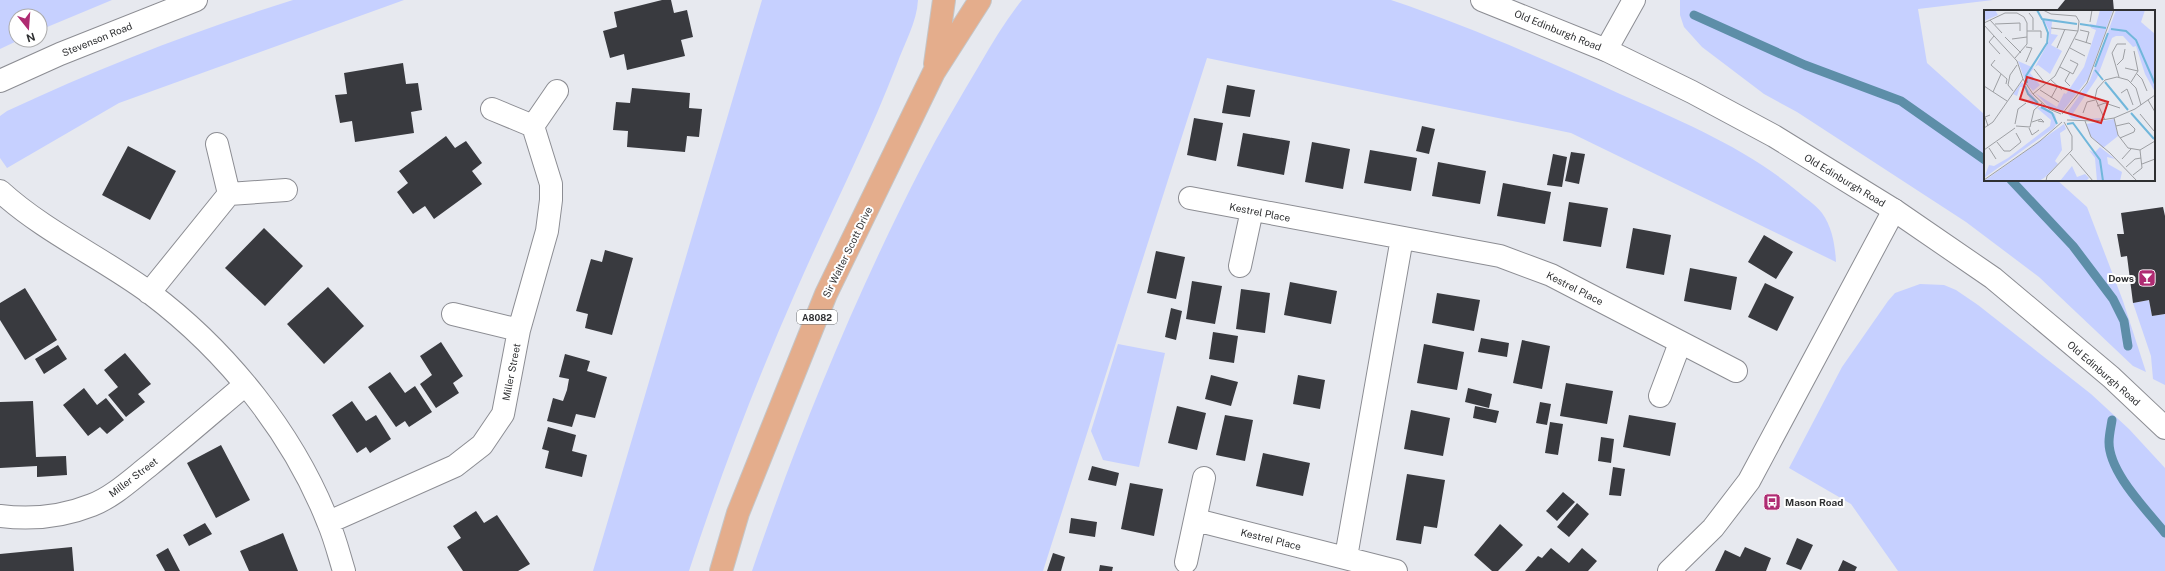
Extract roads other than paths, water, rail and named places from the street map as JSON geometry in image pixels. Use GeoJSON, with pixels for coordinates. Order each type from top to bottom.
{"type":"FeatureCollection","features":[{"type":"Feature","properties":{"kind":"main road","name":"Sir Walter Scott Drive"},"geometry":{"type":"LineString","coordinates":[[934,72],[944,0]]}},
{"type":"Feature","properties":{"kind":"main road","name":"Sir Walter Scott Drive"},"geometry":{"type":"LineString","coordinates":[[720,571],[738,512],[826,294],[934,72],[980,0]]}},
{"type":"Feature","properties":{"kind":"street","name":"Stevenson Road"},"geometry":{"type":"LineString","coordinates":[[0,81],[60,54],[196,0]]}},
{"type":"Feature","properties":{"kind":"street","name":"Old Edinburgh Road"},"geometry":{"type":"LineString","coordinates":[[1482,0],[1606,50],[1692,92],[1774,136],[1894,210],[1993,278],[2111,377],[2165,428]]}},
{"type":"Feature","properties":{"kind":"street"},"geometry":{"type":"LineString","coordinates":[[1606,50],[1634,0]]}},
{"type":"Feature","properties":{"kind":"street"},"geometry":{"type":"LineString","coordinates":[[492,108],[533,126],[557,91]]}},
{"type":"Feature","properties":{"kind":"street","name":"Miller Street"},"geometry":{"type":"LineString","coordinates":[[328,522],[455,466],[482,445],[503,414],[519,330],[547,231],[552,200],[551,184],[533,126]]}},
{"type":"Feature","properties":{"kind":"street"},"geometry":{"type":"LineString","coordinates":[[218,144],[229,194]]}},
{"type":"Feature","properties":{"kind":"street"},"geometry":{"type":"LineString","coordinates":[[150,293],[229,194],[286,190]]}},
{"type":"Feature","properties":{"kind":"street"},"geometry":{"type":"LineString","coordinates":[[0,191],[21,210],[150,293],[202,337],[245,385],[283,436],[307,476],[328,522],[344,571]]}},
{"type":"Feature","properties":{"kind":"street","name":"Kestrel Place"},"geometry":{"type":"LineString","coordinates":[[1190,198],[1500,256],[1551,275],[1736,371]]}},
{"type":"Feature","properties":{"kind":"street"},"geometry":{"type":"LineString","coordinates":[[1240,266],[1252,210]]}},
{"type":"Feature","properties":{"kind":"street"},"geometry":{"type":"LineString","coordinates":[[1669,571],[1713,528],[1749,481],[1894,210]]}},
{"type":"Feature","properties":{"kind":"street"},"geometry":{"type":"LineString","coordinates":[[1346,557],[1402,238]]}},
{"type":"Feature","properties":{"kind":"street"},"geometry":{"type":"LineString","coordinates":[[453,314],[519,330]]}},
{"type":"Feature","properties":{"kind":"street"},"geometry":{"type":"LineString","coordinates":[[1660,396],[1680,343]]}},
{"type":"Feature","properties":{"kind":"street","name":"Miller Street"},"geometry":{"type":"LineString","coordinates":[[0,516],[23,519],[60,515],[94,505],[123,486],[192,431],[245,385]]}},
{"type":"Feature","properties":{"kind":"street"},"geometry":{"type":"LineString","coordinates":[[1186,562],[1204,478]]}},
{"type":"Feature","properties":{"kind":"street","name":"Kestrel Place"},"geometry":{"type":"LineString","coordinates":[[1196,520],[1346,557],[1396,571]]}},
{"type":"Feature","properties":{"kind":"waterway"},"geometry":{"type":"LineString","coordinates":[[1694,15],[1805,65],[1901,101],[1984,159]]}},
{"type":"Feature","properties":{"kind":"waterway"},"geometry":{"type":"LineString","coordinates":[[2012,181],[2073,246],[2113,299],[2124,321],[2128,346]]}},
{"type":"Feature","properties":{"kind":"waterway"},"geometry":{"type":"LineString","coordinates":[[2112,420],[2109,442],[2115,466],[2130,490],[2165,533]]}},
{"type":"Feature","properties":{"kind":"place","name":"Dows"},"geometry":{"type":"Point","coordinates":[2147,278]}},
{"type":"Feature","properties":{"kind":"place","name":"Mason Road"},"geometry":{"type":"Point","coordinates":[1772,502]}}]}
